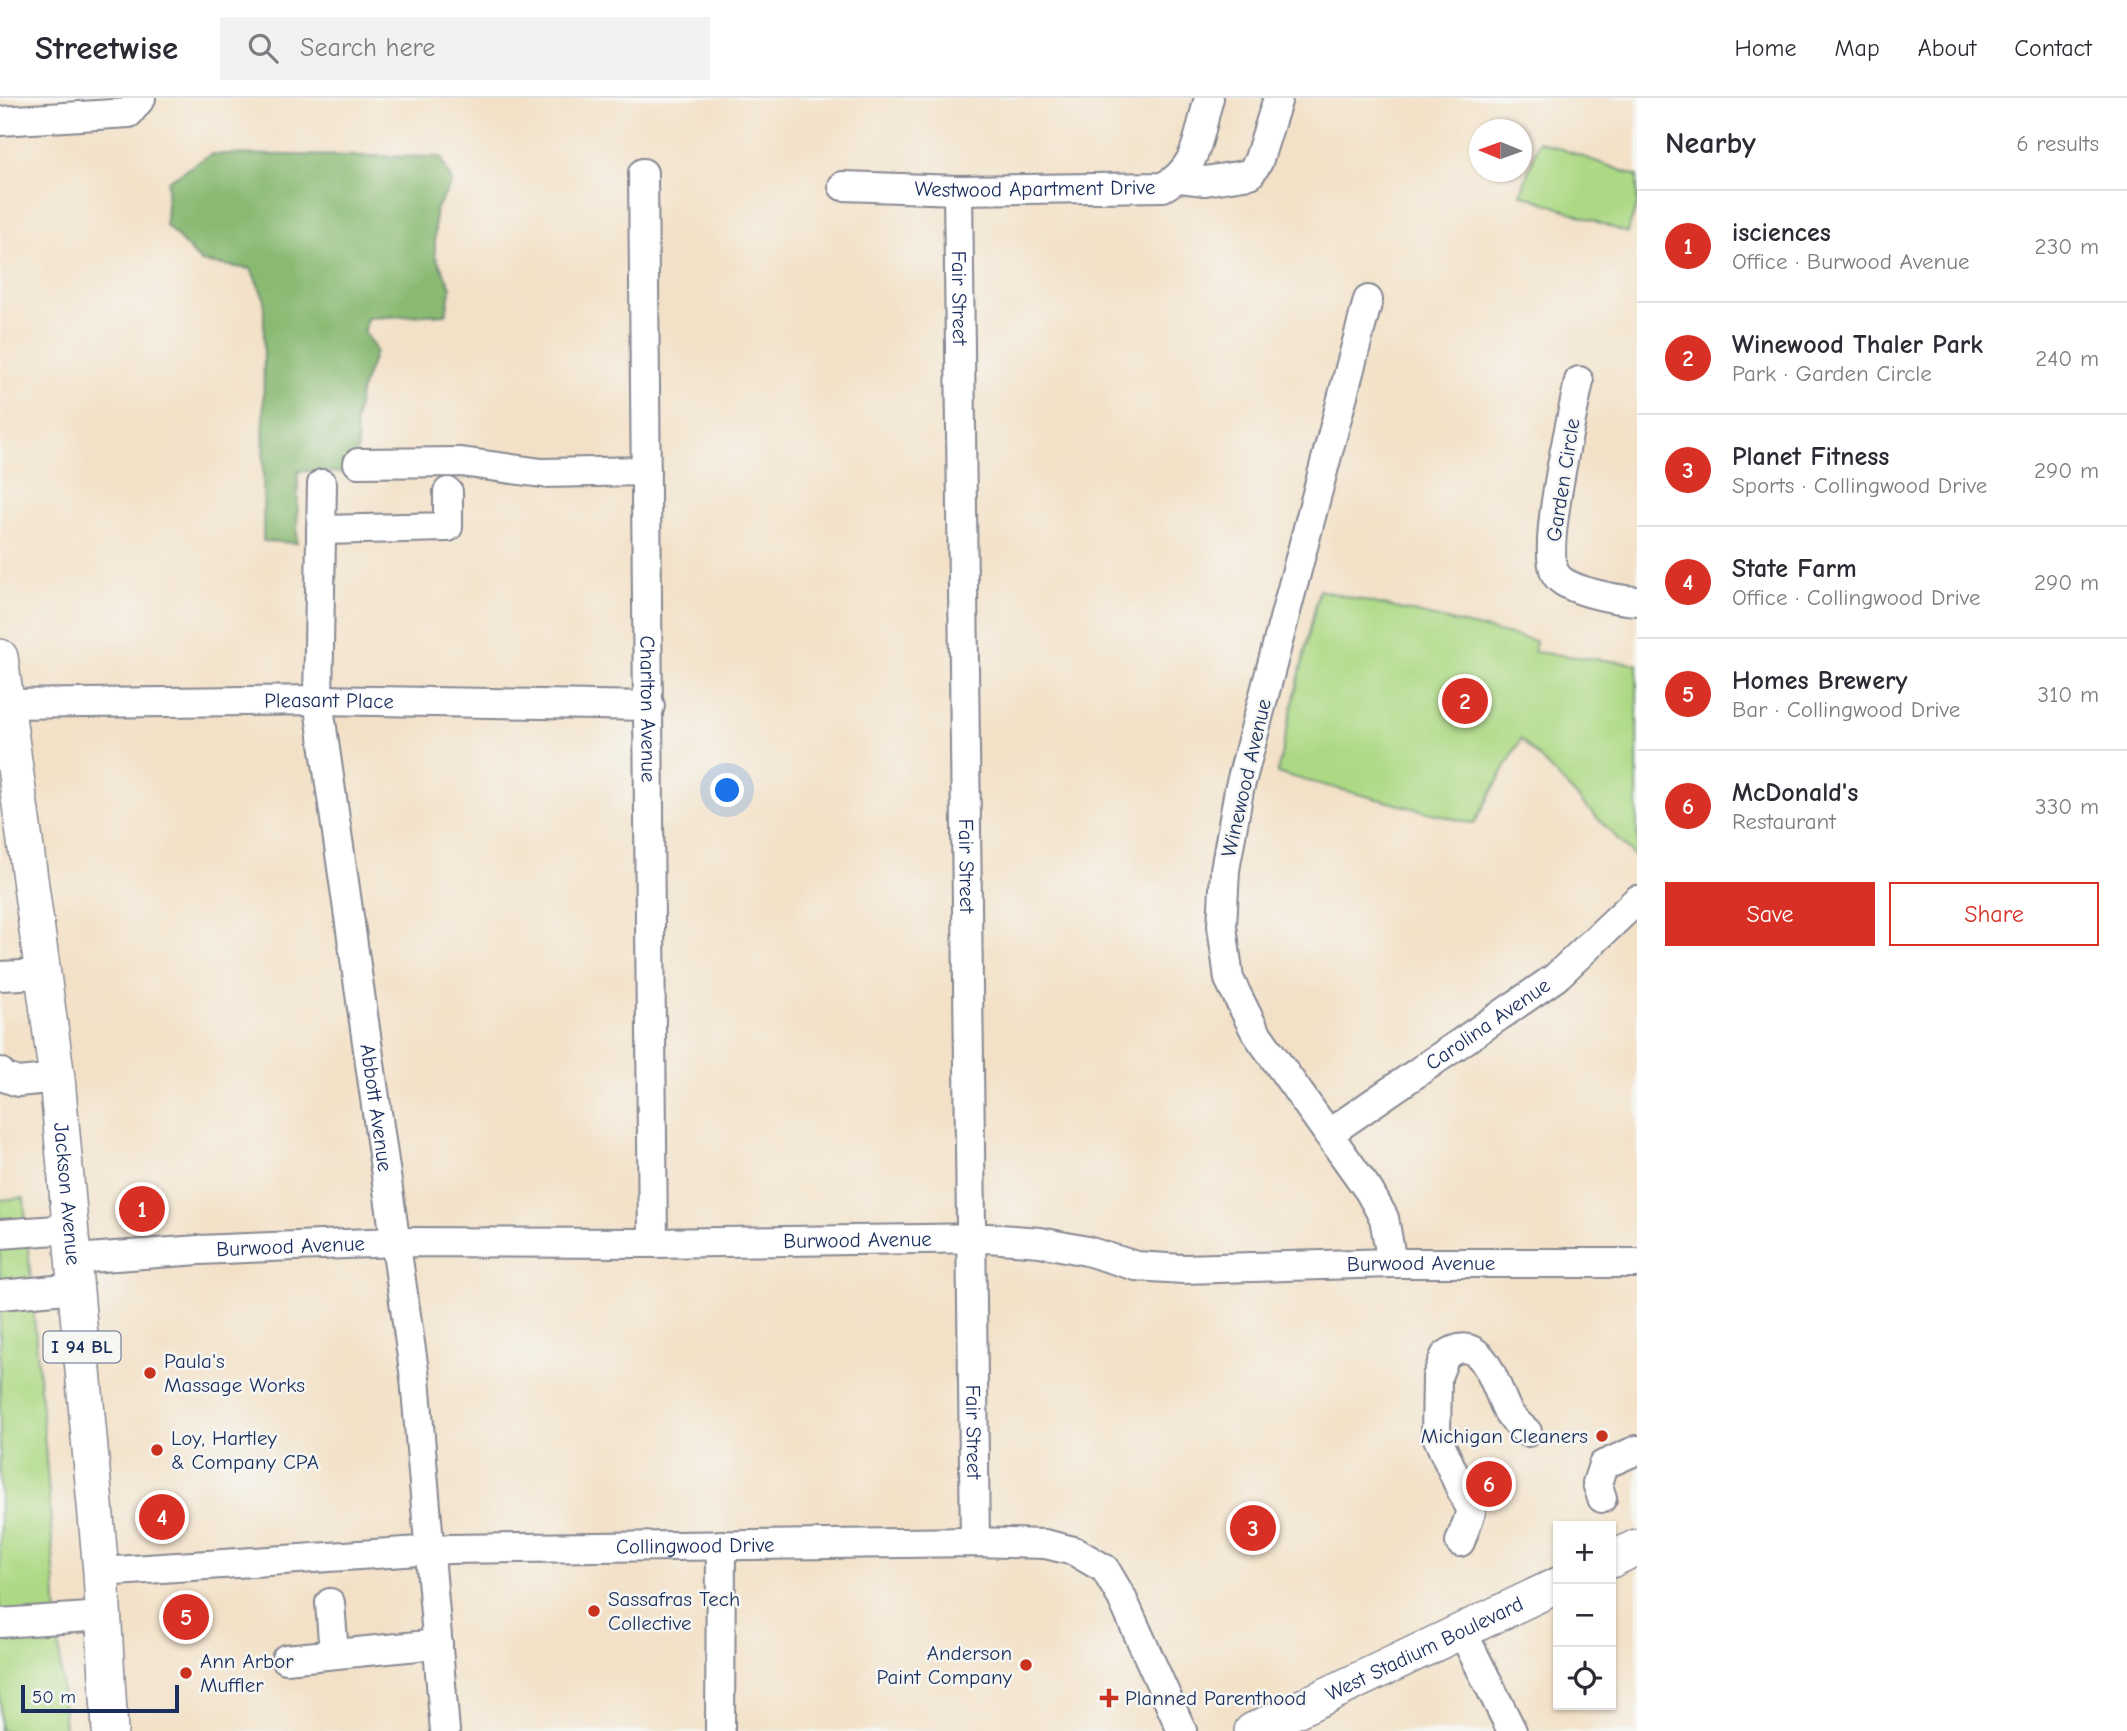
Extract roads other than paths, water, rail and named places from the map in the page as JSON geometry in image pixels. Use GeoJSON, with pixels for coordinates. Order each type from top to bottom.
{"type":"FeatureCollection","features":[{"type":"Feature","properties":{"kind":"main road","name":"Jackson Avenue"},"geometry":{"type":"LineString","coordinates":[[0,657],[57,1078],[101,1572],[110,1731]]}},
{"type":"Feature","properties":{"kind":"main road"},"geometry":{"type":"LineString","coordinates":[[1616,1558],[1637,1547]]}},
{"type":"Feature","properties":{"kind":"main road","name":"West Stadium Boulevard"},"geometry":{"type":"LineString","coordinates":[[1252,1731],[1553,1587]]}},
{"type":"Feature","properties":{"kind":"street"},"geometry":{"type":"LineString","coordinates":[[0,121],[128,113],[141,98]]}},
{"type":"Feature","properties":{"kind":"street","name":"Westwood Apartment Drive"},"geometry":{"type":"LineString","coordinates":[[843,186],[958,190],[1163,187],[1180,178],[1189,167],[1209,98]]}},
{"type":"Feature","properties":{"kind":"street"},"geometry":{"type":"LineString","coordinates":[[1180,178],[1205,181],[1250,174],[1258,162],[1278,98]]}},
{"type":"Feature","properties":{"kind":"street","name":"Charlton Avenue"},"geometry":{"type":"LineString","coordinates":[[643,173],[653,1244]]}},
{"type":"Feature","properties":{"kind":"street","name":"Fair Street"},"geometry":{"type":"LineString","coordinates":[[958,190],[961,250],[975,1542]]}},
{"type":"Feature","properties":{"kind":"street","name":"Winewood Avenue"},"geometry":{"type":"LineString","coordinates":[[1368,300],[1239,790],[1225,870],[1222,926],[1229,979],[1255,1031],[1384,1218],[1392,1263]]}},
{"type":"Feature","properties":{"kind":"street","name":"Garden Circle"},"geometry":{"type":"LineString","coordinates":[[1579,382],[1552,531],[1550,560],[1557,577],[1581,590],[1637,601]]}},
{"type":"Feature","properties":{"kind":"street"},"geometry":{"type":"LineString","coordinates":[[358,463],[461,462],[542,473],[646,471]]}},
{"type":"Feature","properties":{"kind":"street","name":"Abbott Avenue"},"geometry":{"type":"LineString","coordinates":[[322,484],[318,700],[415,1378],[445,1731]]}},
{"type":"Feature","properties":{"kind":"street"},"geometry":{"type":"LineString","coordinates":[[321,530],[448,527],[448,492]]}},
{"type":"Feature","properties":{"kind":"street","name":"Pleasant Place"},"geometry":{"type":"LineString","coordinates":[[7,704],[318,700],[650,706]]}},
{"type":"Feature","properties":{"kind":"street","name":"Carolina Avenue"},"geometry":{"type":"LineString","coordinates":[[1328,1134],[1556,978],[1637,900]]}},
{"type":"Feature","properties":{"kind":"street"},"geometry":{"type":"LineString","coordinates":[[0,976],[44,974]]}},
{"type":"Feature","properties":{"kind":"street"},"geometry":{"type":"LineString","coordinates":[[0,1072],[1,1076],[18,1082],[57,1078]]}},
{"type":"Feature","properties":{"kind":"street"},"geometry":{"type":"LineString","coordinates":[[0,1234],[74,1259]]}},
{"type":"Feature","properties":{"kind":"street","name":"Burwood Avenue"},"geometry":{"type":"LineString","coordinates":[[74,1259],[199,1250],[396,1242],[653,1244],[970,1238],[1040,1242],[1087,1251],[1136,1266],[1183,1269],[1392,1263],[1637,1263]]}},
{"type":"Feature","properties":{"kind":"street"},"geometry":{"type":"LineString","coordinates":[[0,1295],[74,1259]]}},
{"type":"Feature","properties":{"kind":"street"},"geometry":{"type":"LineString","coordinates":[[1460,1542],[1471,1512],[1436,1434],[1437,1377],[1445,1356],[1462,1348],[1474,1350],[1482,1357],[1509,1414],[1527,1432]]}},
{"type":"Feature","properties":{"kind":"street"},"geometry":{"type":"LineString","coordinates":[[1602,1498],[1597,1483],[1603,1465],[1637,1450]]}},
{"type":"Feature","properties":{"kind":"street","name":"Collingwood Drive"},"geometry":{"type":"LineString","coordinates":[[101,1572],[431,1550],[975,1542],[1045,1544],[1074,1551],[1105,1569],[1122,1598],[1182,1731]]}},
{"type":"Feature","properties":{"kind":"street"},"geometry":{"type":"LineString","coordinates":[[720,1731],[721,1545]]}},
{"type":"Feature","properties":{"kind":"street"},"geometry":{"type":"LineString","coordinates":[[330,1604],[334,1654]]}},
{"type":"Feature","properties":{"kind":"street"},"geometry":{"type":"LineString","coordinates":[[0,1623],[104,1616]]}},
{"type":"Feature","properties":{"kind":"street"},"geometry":{"type":"LineString","coordinates":[[1462,1631],[1512,1731]]}},
{"type":"Feature","properties":{"kind":"street"},"geometry":{"type":"LineString","coordinates":[[286,1659],[438,1643]]}},
{"type":"Feature","properties":{"kind":"place","name":"Winewood Thaler Park"},"geometry":{"type":"Point","coordinates":[1465,701]}},
{"type":"Feature","properties":{"kind":"place","name":"isciences"},"geometry":{"type":"Point","coordinates":[142,1209]}},
{"type":"Feature","properties":{"kind":"place","name":"Paula's Massage Works"},"geometry":{"type":"Point","coordinates":[150,1373]}},
{"type":"Feature","properties":{"kind":"place","name":"Michigan Cleaners"},"geometry":{"type":"Point","coordinates":[1602,1436]}},
{"type":"Feature","properties":{"kind":"place","name":"Loy, Hartley & Company CPA"},"geometry":{"type":"Point","coordinates":[157,1450]}},
{"type":"Feature","properties":{"kind":"place","name":"McDonald's"},"geometry":{"type":"Point","coordinates":[1489,1484]}},
{"type":"Feature","properties":{"kind":"place","name":"State Farm"},"geometry":{"type":"Point","coordinates":[162,1517]}},
{"type":"Feature","properties":{"kind":"place","name":"Planet Fitness"},"geometry":{"type":"Point","coordinates":[1253,1528]}},
{"type":"Feature","properties":{"kind":"place","name":"Sassafras Tech Collective"},"geometry":{"type":"Point","coordinates":[594,1611]}},
{"type":"Feature","properties":{"kind":"place","name":"Homes Brewery"},"geometry":{"type":"Point","coordinates":[186,1617]}},
{"type":"Feature","properties":{"kind":"place","name":"Anderson Paint Company"},"geometry":{"type":"Point","coordinates":[1026,1665]}},
{"type":"Feature","properties":{"kind":"place","name":"Ann Arbor Muffler"},"geometry":{"type":"Point","coordinates":[186,1673]}},
{"type":"Feature","properties":{"kind":"place","name":"Planned Parenthood"},"geometry":{"type":"Point","coordinates":[1109,1698]}}]}
